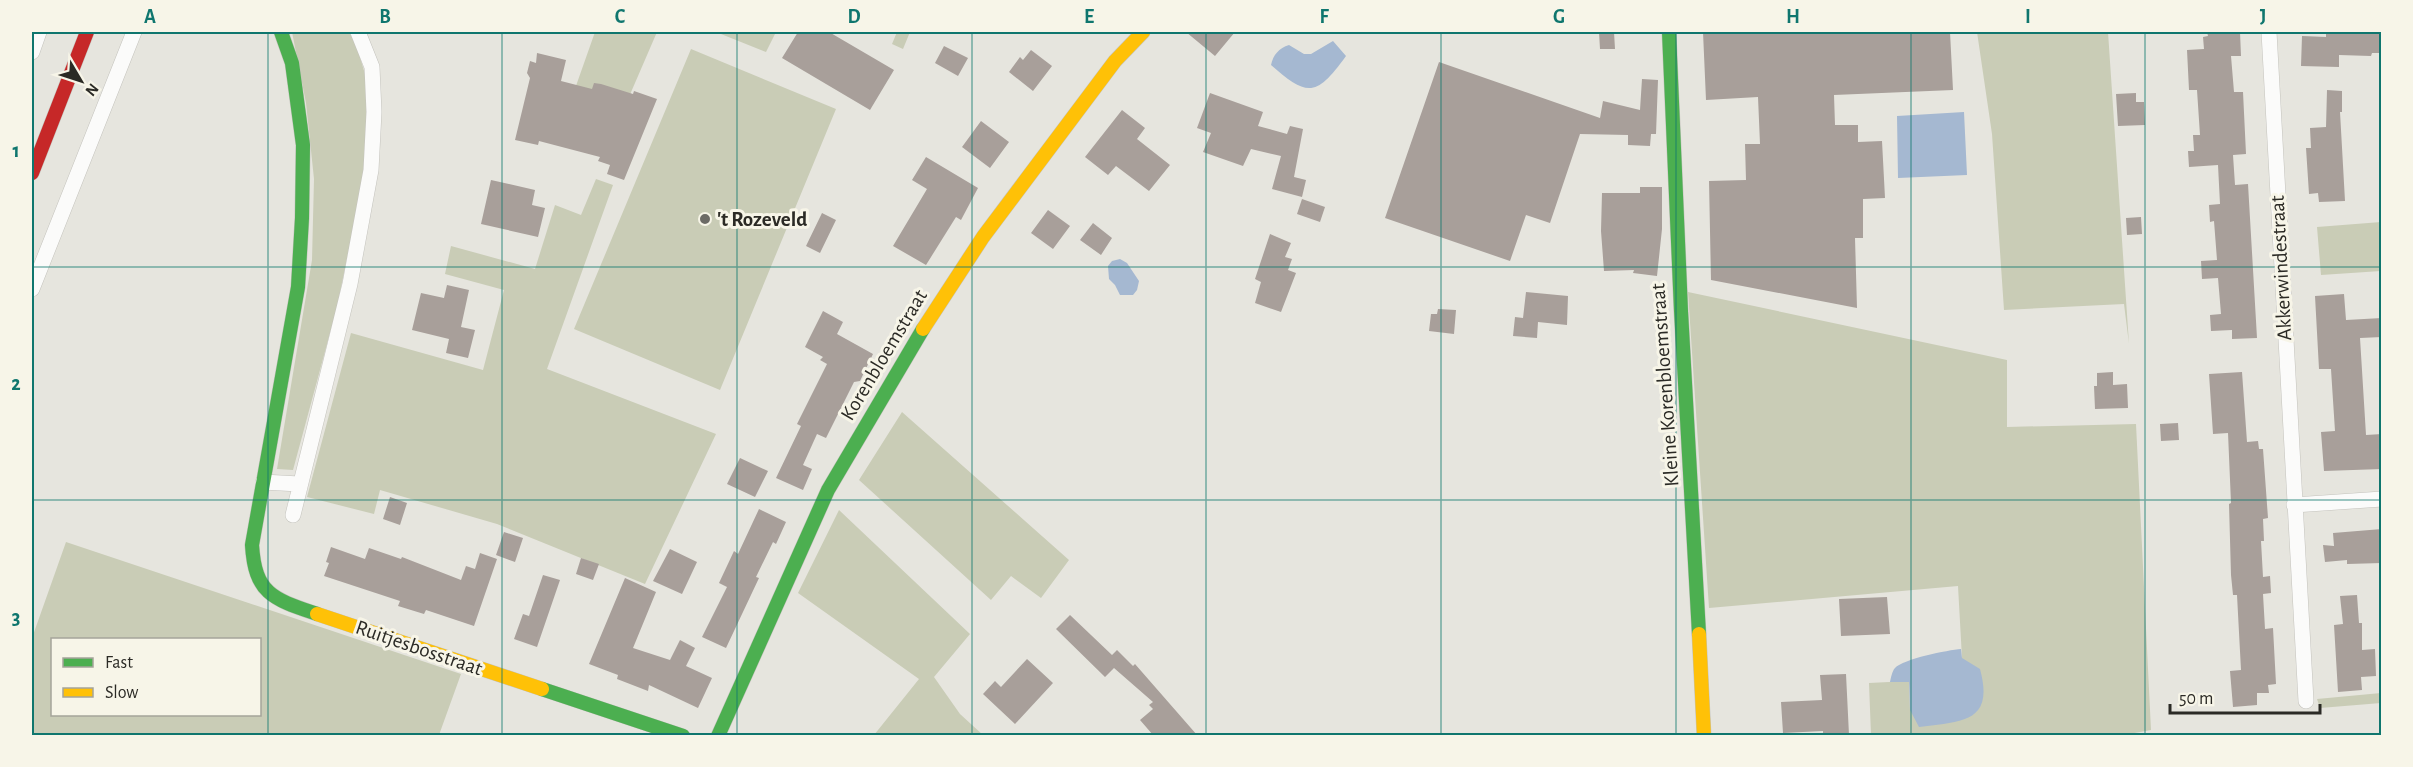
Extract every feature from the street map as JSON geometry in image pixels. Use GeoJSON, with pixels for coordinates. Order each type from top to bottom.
{"type":"FeatureCollection","features":[{"type":"Feature","properties":{"kind":"main road"},"geometry":{"type":"LineString","coordinates":[[32,173],[87,32]]}},
{"type":"Feature","properties":{"kind":"main road","name":"Ruitjesbosstraat"},"geometry":{"type":"LineString","coordinates":[[281,32],[292,63],[303,145],[302,218],[298,287],[252,545],[253,573],[267,593],[294,606],[683,735]]}},
{"type":"Feature","properties":{"kind":"main road","name":"Korenbloemstraat"},"geometry":{"type":"LineString","coordinates":[[718,735],[828,490],[901,364],[983,237],[1115,61],[1143,32]]}},
{"type":"Feature","properties":{"kind":"main road","name":"Kleine Korenbloemstraat"},"geometry":{"type":"LineString","coordinates":[[1669,32],[1681,311],[1695,527],[1704,735]]}},
{"type":"Feature","properties":{"kind":"street"},"geometry":{"type":"LineString","coordinates":[[32,52],[39,32]]}},
{"type":"Feature","properties":{"kind":"street"},"geometry":{"type":"LineString","coordinates":[[32,289],[134,32]]}},
{"type":"Feature","properties":{"kind":"street"},"geometry":{"type":"LineString","coordinates":[[293,515],[350,284],[371,170],[374,112],[372,67],[358,32]]}},
{"type":"Feature","properties":{"kind":"street","name":"Akkerwindestraat"},"geometry":{"type":"LineString","coordinates":[[2269,32],[2306,701]]}},
{"type":"Feature","properties":{"kind":"street"},"geometry":{"type":"LineString","coordinates":[[263,482],[299,484]]}},
{"type":"Feature","properties":{"kind":"street"},"geometry":{"type":"LineString","coordinates":[[2294,505],[2382,499]]}},
{"type":"Feature","properties":{"kind":"green space"},"geometry":{"type":"Polygon","coordinates":[[[292,32],[349,32],[356,44],[368,84],[367,161],[337,307],[293,470],[277,469],[312,260],[314,179],[306,103],[292,32]]]}},
{"type":"Feature","properties":{"kind":"green space"},"geometry":{"type":"Polygon","coordinates":[[[595,32],[657,32],[619,120],[571,100],[595,32]]]}},
{"type":"Feature","properties":{"kind":"green space"},"geometry":{"type":"Polygon","coordinates":[[[716,32],[776,32],[766,52],[716,32]]]}},
{"type":"Feature","properties":{"kind":"green space"},"geometry":{"type":"Polygon","coordinates":[[[897,32],[910,32],[903,49],[892,44],[897,32]]]}},
{"type":"Feature","properties":{"kind":"green space"},"geometry":{"type":"Polygon","coordinates":[[[1977,32],[2108,32],[2129,344],[2124,304],[2004,310],[1992,134],[1977,32]]]}},
{"type":"Feature","properties":{"kind":"green space","name":"'t Rozeveld"},"geometry":{"type":"Polygon","coordinates":[[[691,49],[836,109],[720,390],[574,329],[691,49]]]}},
{"type":"Feature","properties":{"kind":"green space"},"geometry":{"type":"Polygon","coordinates":[[[596,179],[613,185],[547,369],[716,434],[645,584],[497,524],[380,490],[374,514],[307,497],[351,333],[483,370],[504,290],[445,274],[451,246],[535,269],[555,205],[581,215],[596,179]]]}},
{"type":"Feature","properties":{"kind":"green space"},"geometry":{"type":"Polygon","coordinates":[[[2381,222],[2381,271],[2321,275],[2317,227],[2381,222]]]}},
{"type":"Feature","properties":{"kind":"green space"},"geometry":{"type":"Polygon","coordinates":[[[1688,292],[2007,360],[2007,427],[2136,424],[2151,730],[2118,736],[1871,735],[1869,683],[1909,681],[1910,710],[1962,658],[1958,586],[1709,608],[1688,292]]]}},
{"type":"Feature","properties":{"kind":"green space"},"geometry":{"type":"Polygon","coordinates":[[[902,412],[1069,560],[1041,598],[1011,576],[991,600],[859,480],[902,412]]]}},
{"type":"Feature","properties":{"kind":"green space"},"geometry":{"type":"Polygon","coordinates":[[[839,510],[970,634],[934,677],[960,714],[983,735],[874,735],[919,679],[798,593],[839,510]]]}},
{"type":"Feature","properties":{"kind":"green space"},"geometry":{"type":"Polygon","coordinates":[[[66,542],[461,674],[439,735],[32,735],[32,638],[66,542]]]}},
{"type":"Feature","properties":{"kind":"green space"},"geometry":{"type":"Polygon","coordinates":[[[2381,693],[2381,703],[2320,708],[2317,699],[2381,693]]]}},
{"type":"Feature","properties":{"kind":"water"},"geometry":{"type":"Polygon","coordinates":[[[1333,41],[1346,56],[1327,79],[1312,88],[1294,83],[1271,65],[1277,52],[1285,46],[1289,45],[1304,54],[1311,54],[1333,41]]]}},
{"type":"Feature","properties":{"kind":"water"},"geometry":{"type":"Polygon","coordinates":[[[1964,112],[1967,175],[1898,178],[1897,116],[1964,112]]]}},
{"type":"Feature","properties":{"kind":"water"},"geometry":{"type":"Polygon","coordinates":[[[1120,259],[1127,263],[1139,281],[1133,295],[1120,295],[1109,279],[1108,266],[1112,261],[1120,259]]]}},
{"type":"Feature","properties":{"kind":"water"},"geometry":{"type":"Polygon","coordinates":[[[1961,649],[1962,658],[1980,669],[1983,700],[1978,710],[1960,721],[1919,727],[1910,710],[1909,682],[1890,682],[1893,671],[1916,658],[1961,649]]]}},
{"type":"Feature","properties":{"kind":"building"},"geometry":{"type":"Polygon","coordinates":[[[798,32],[829,32],[894,70],[870,110],[782,58],[798,32]]]}},
{"type":"Feature","properties":{"kind":"building"},"geometry":{"type":"Polygon","coordinates":[[[1186,32],[1235,32],[1215,56],[1186,32]]]}},
{"type":"Feature","properties":{"kind":"building"},"geometry":{"type":"Polygon","coordinates":[[[1599,32],[1614,32],[1615,49],[1600,49],[1599,32]]]}},
{"type":"Feature","properties":{"kind":"building"},"geometry":{"type":"Polygon","coordinates":[[[1703,32],[1950,32],[1953,90],[1834,95],[1835,125],[1858,125],[1858,142],[1882,141],[1885,198],[1863,199],[1863,238],[1855,238],[1857,308],[1711,280],[1709,181],[1746,180],[1745,144],[1760,144],[1758,97],[1706,100],[1703,32]]]}},
{"type":"Feature","properties":{"kind":"building"},"geometry":{"type":"Polygon","coordinates":[[[2207,32],[2240,32],[2241,56],[2231,56],[2234,92],[2243,92],[2246,154],[2233,155],[2235,185],[2248,184],[2257,338],[2232,339],[2232,330],[2211,331],[2210,315],[2221,314],[2218,278],[2202,279],[2201,261],[2217,260],[2214,221],[2210,222],[2209,205],[2220,204],[2218,165],[2189,167],[2188,151],[2194,151],[2193,135],[2200,135],[2197,90],[2189,90],[2187,50],[2204,49],[2203,37],[2208,36],[2207,32]]]}},
{"type":"Feature","properties":{"kind":"building"},"geometry":{"type":"Polygon","coordinates":[[[2326,32],[2382,32],[2382,53],[2372,53],[2371,56],[2339,55],[2339,67],[2301,66],[2302,36],[2326,37],[2326,32]]]}},
{"type":"Feature","properties":{"kind":"building"},"geometry":{"type":"Polygon","coordinates":[[[944,46],[968,58],[958,76],[935,63],[944,46]]]}},
{"type":"Feature","properties":{"kind":"building"},"geometry":{"type":"Polygon","coordinates":[[[1031,50],[1052,66],[1033,91],[1009,72],[1020,57],[1023,60],[1031,50]]]}},
{"type":"Feature","properties":{"kind":"building"},"geometry":{"type":"Polygon","coordinates":[[[537,53],[566,60],[561,81],[592,89],[594,83],[601,84],[657,99],[624,180],[607,174],[610,165],[598,161],[600,157],[539,141],[538,145],[515,140],[530,78],[527,73],[530,61],[536,63],[537,53]]]}},
{"type":"Feature","properties":{"kind":"building"},"geometry":{"type":"Polygon","coordinates":[[[1439,62],[1600,118],[1603,101],[1640,110],[1642,79],[1658,80],[1656,134],[1651,134],[1650,146],[1628,145],[1628,135],[1580,134],[1550,223],[1526,215],[1510,261],[1385,218],[1439,62]]]}},
{"type":"Feature","properties":{"kind":"building"},"geometry":{"type":"Polygon","coordinates":[[[2327,90],[2342,91],[2342,112],[2340,112],[2345,201],[2319,202],[2318,193],[2309,194],[2306,148],[2311,148],[2310,128],[2326,127],[2327,90]]]}},
{"type":"Feature","properties":{"kind":"building"},"geometry":{"type":"Polygon","coordinates":[[[1210,93],[1263,112],[1258,126],[1287,134],[1290,126],[1303,129],[1294,177],[1306,180],[1302,197],[1272,189],[1281,156],[1251,149],[1243,166],[1203,152],[1211,133],[1197,128],[1210,93]]]}},
{"type":"Feature","properties":{"kind":"building"},"geometry":{"type":"Polygon","coordinates":[[[2136,93],[2136,102],[2144,102],[2145,125],[2118,126],[2116,94],[2136,93]]]}},
{"type":"Feature","properties":{"kind":"building"},"geometry":{"type":"Polygon","coordinates":[[[1122,110],[1145,128],[1137,139],[1170,165],[1149,191],[1116,166],[1108,175],[1085,157],[1122,110]]]}},
{"type":"Feature","properties":{"kind":"building"},"geometry":{"type":"Polygon","coordinates":[[[981,121],[1009,142],[990,168],[962,147],[981,121]]]}},
{"type":"Feature","properties":{"kind":"building"},"geometry":{"type":"Polygon","coordinates":[[[926,157],[978,188],[961,220],[956,217],[926,265],[893,246],[927,189],[912,180],[926,157]]]}},
{"type":"Feature","properties":{"kind":"building"},"geometry":{"type":"Polygon","coordinates":[[[491,180],[535,190],[532,205],[545,208],[538,237],[481,224],[491,180]]]}},
{"type":"Feature","properties":{"kind":"building"},"geometry":{"type":"Polygon","coordinates":[[[1640,187],[1662,187],[1662,229],[1657,276],[1633,273],[1634,270],[1604,271],[1601,231],[1602,193],[1640,193],[1640,187]]]}},
{"type":"Feature","properties":{"kind":"building"},"geometry":{"type":"Polygon","coordinates":[[[1302,199],[1325,207],[1320,222],[1297,214],[1302,199]]]}},
{"type":"Feature","properties":{"kind":"building"},"geometry":{"type":"Polygon","coordinates":[[[1048,210],[1070,226],[1053,249],[1031,233],[1048,210]]]}},
{"type":"Feature","properties":{"kind":"building"},"geometry":{"type":"Polygon","coordinates":[[[822,213],[836,220],[820,253],[806,246],[822,213]]]}},
{"type":"Feature","properties":{"kind":"building"},"geometry":{"type":"Polygon","coordinates":[[[2141,217],[2142,234],[2127,235],[2126,218],[2141,217]]]}},
{"type":"Feature","properties":{"kind":"building"},"geometry":{"type":"Polygon","coordinates":[[[1093,223],[1112,238],[1101,255],[1080,240],[1093,223]]]}},
{"type":"Feature","properties":{"kind":"building"},"geometry":{"type":"Polygon","coordinates":[[[1270,234],[1291,243],[1285,257],[1292,259],[1288,270],[1296,273],[1281,312],[1255,303],[1261,282],[1255,279],[1270,234]]]}},
{"type":"Feature","properties":{"kind":"building"},"geometry":{"type":"Polygon","coordinates":[[[447,285],[469,290],[461,327],[475,330],[468,358],[446,353],[449,339],[412,330],[421,293],[444,298],[447,285]]]}},
{"type":"Feature","properties":{"kind":"building"},"geometry":{"type":"Polygon","coordinates":[[[1526,292],[1568,296],[1567,325],[1538,322],[1537,338],[1513,336],[1515,317],[1523,318],[1526,292]]]}},
{"type":"Feature","properties":{"kind":"building"},"geometry":{"type":"Polygon","coordinates":[[[2344,294],[2346,320],[2382,318],[2382,337],[2360,338],[2366,435],[2382,434],[2382,469],[2324,471],[2321,432],[2335,431],[2331,369],[2319,369],[2315,296],[2344,294]]]}},
{"type":"Feature","properties":{"kind":"building"},"geometry":{"type":"Polygon","coordinates":[[[1438,309],[1456,310],[1454,334],[1429,331],[1431,314],[1437,314],[1438,309]]]}},
{"type":"Feature","properties":{"kind":"building"},"geometry":{"type":"Polygon","coordinates":[[[823,311],[843,322],[837,334],[873,354],[860,381],[854,382],[826,438],[817,434],[803,465],[812,469],[803,490],[776,478],[801,426],[797,424],[827,364],[820,360],[823,357],[805,347],[823,311]]]}},
{"type":"Feature","properties":{"kind":"building"},"geometry":{"type":"Polygon","coordinates":[[[2113,372],[2113,385],[2127,384],[2128,408],[2095,409],[2094,386],[2097,386],[2097,373],[2113,372]]]}},
{"type":"Feature","properties":{"kind":"building"},"geometry":{"type":"Polygon","coordinates":[[[2242,372],[2247,442],[2258,441],[2259,449],[2263,449],[2268,518],[2263,519],[2264,541],[2261,541],[2263,577],[2270,576],[2271,593],[2263,594],[2265,629],[2273,628],[2276,684],[2268,685],[2269,693],[2257,693],[2257,705],[2233,707],[2230,671],[2241,670],[2237,595],[2233,595],[2231,575],[2228,433],[2213,434],[2209,374],[2242,372]]]}},
{"type":"Feature","properties":{"kind":"building"},"geometry":{"type":"Polygon","coordinates":[[[2178,423],[2179,440],[2161,441],[2160,424],[2178,423]]]}},
{"type":"Feature","properties":{"kind":"building"},"geometry":{"type":"Polygon","coordinates":[[[740,458],[768,471],[755,497],[727,484],[740,458]]]}},
{"type":"Feature","properties":{"kind":"building"},"geometry":{"type":"Polygon","coordinates":[[[390,497],[407,503],[400,525],[383,519],[390,497]]]}},
{"type":"Feature","properties":{"kind":"building"},"geometry":{"type":"Polygon","coordinates":[[[759,509],[786,522],[776,544],[773,542],[756,577],[759,578],[726,648],[702,637],[727,587],[719,583],[734,551],[738,554],[759,509]]]}},
{"type":"Feature","properties":{"kind":"building"},"geometry":{"type":"Polygon","coordinates":[[[2382,529],[2382,563],[2347,564],[2347,560],[2325,562],[2323,545],[2334,546],[2333,533],[2382,529]]]}},
{"type":"Feature","properties":{"kind":"building"},"geometry":{"type":"Polygon","coordinates":[[[504,532],[523,538],[515,562],[496,555],[504,532]]]}},
{"type":"Feature","properties":{"kind":"building"},"geometry":{"type":"Polygon","coordinates":[[[331,547],[365,559],[369,548],[401,559],[402,557],[461,580],[466,566],[475,569],[480,553],[497,559],[474,626],[426,610],[424,614],[398,606],[400,601],[324,576],[329,563],[326,562],[331,547]]]}},
{"type":"Feature","properties":{"kind":"building"},"geometry":{"type":"Polygon","coordinates":[[[670,549],[697,562],[682,594],[653,581],[670,549]]]}},
{"type":"Feature","properties":{"kind":"building"},"geometry":{"type":"Polygon","coordinates":[[[581,558],[599,564],[593,580],[576,574],[581,558]]]}},
{"type":"Feature","properties":{"kind":"building"},"geometry":{"type":"Polygon","coordinates":[[[543,575],[560,580],[537,647],[514,639],[523,614],[529,616],[543,575]]]}},
{"type":"Feature","properties":{"kind":"building"},"geometry":{"type":"Polygon","coordinates":[[[625,578],[656,592],[633,648],[670,660],[680,640],[695,648],[686,666],[712,678],[698,708],[649,685],[648,691],[617,679],[618,675],[589,664],[625,578]]]}},
{"type":"Feature","properties":{"kind":"building"},"geometry":{"type":"Polygon","coordinates":[[[2357,595],[2359,623],[2362,623],[2362,650],[2375,649],[2376,676],[2361,677],[2362,690],[2338,692],[2334,625],[2343,624],[2340,596],[2357,595]]]}},
{"type":"Feature","properties":{"kind":"building"},"geometry":{"type":"Polygon","coordinates":[[[1887,597],[1890,634],[1841,636],[1839,599],[1887,597]]]}},
{"type":"Feature","properties":{"kind":"building"},"geometry":{"type":"Polygon","coordinates":[[[1070,615],[1112,655],[1117,650],[1133,666],[1135,664],[1197,735],[1153,735],[1140,720],[1153,709],[1149,705],[1153,702],[1114,668],[1105,677],[1056,629],[1070,615]]]}},
{"type":"Feature","properties":{"kind":"building"},"geometry":{"type":"Polygon","coordinates":[[[1027,659],[1053,683],[1015,724],[983,694],[995,681],[1001,687],[1027,659]]]}},
{"type":"Feature","properties":{"kind":"building"},"geometry":{"type":"Polygon","coordinates":[[[1846,674],[1849,735],[1823,735],[1823,731],[1783,733],[1781,702],[1822,700],[1820,675],[1846,674]]]}},
{"type":"Feature","properties":{"kind":"traffic: fast"},"geometry":{"type":"LineString","coordinates":[[281,32],[292,63],[303,145],[302,218],[298,287],[252,545],[257,574],[269,592],[289,604],[317,614]]}},
{"type":"Feature","properties":{"kind":"traffic: fast"},"geometry":{"type":"LineString","coordinates":[[1669,32],[1681,311],[1699,634]]}},
{"type":"Feature","properties":{"kind":"traffic: fast"},"geometry":{"type":"LineString","coordinates":[[718,736],[828,490],[923,329]]}},
{"type":"Feature","properties":{"kind":"traffic: fast"},"geometry":{"type":"LineString","coordinates":[[542,689],[683,736]]}},
{"type":"Feature","properties":{"kind":"traffic: slow"},"geometry":{"type":"LineString","coordinates":[[923,329],[983,237],[1115,61],[1143,32]]}},
{"type":"Feature","properties":{"kind":"traffic: slow"},"geometry":{"type":"LineString","coordinates":[[317,614],[542,689]]}},
{"type":"Feature","properties":{"kind":"traffic: slow"},"geometry":{"type":"LineString","coordinates":[[1699,634],[1704,736]]}},
{"type":"Feature","properties":{"kind":"traffic: jam"},"geometry":{"type":"LineString","coordinates":[[32,173],[87,32]]}},
{"type":"Feature","properties":{"kind":"place","name":"'t Rozeveld"},"geometry":{"type":"Point","coordinates":[705,219]}}]}
